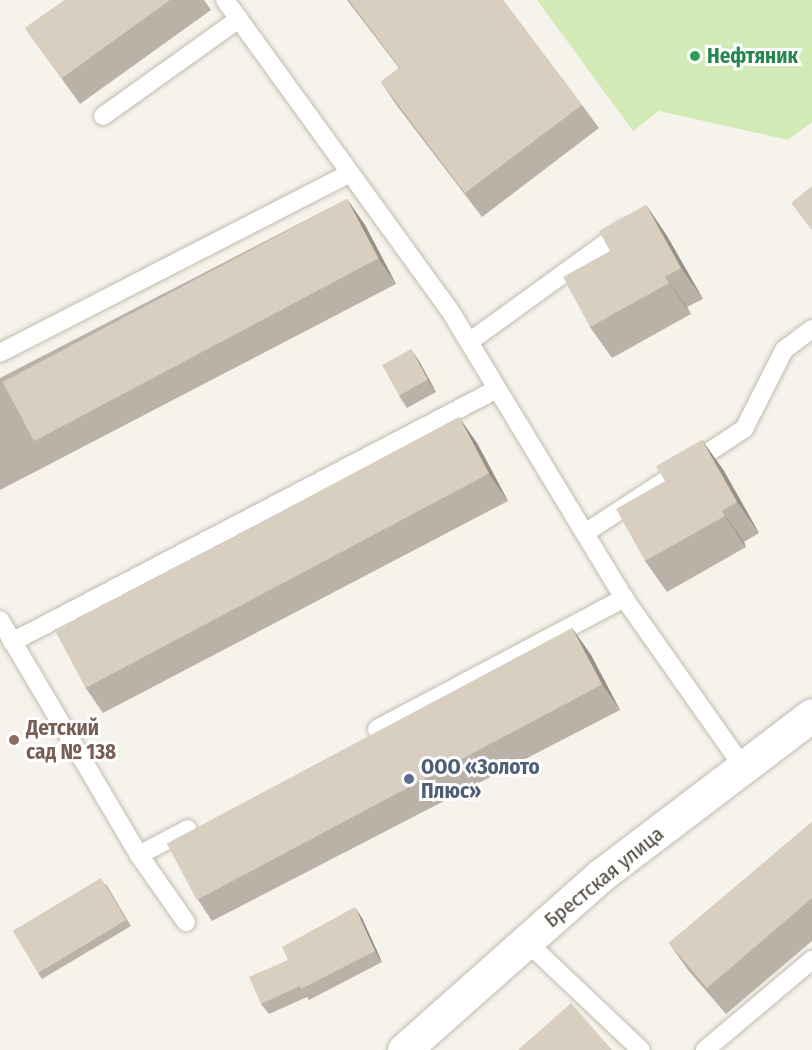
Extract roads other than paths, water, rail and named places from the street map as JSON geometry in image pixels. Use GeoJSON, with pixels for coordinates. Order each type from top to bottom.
{"type":"FeatureCollection","features":[{"type":"Feature","properties":{"kind":"street","name":"Брестская улица"},"geometry":{"type":"LineString","coordinates":[[404,1050],[600,876],[812,714]]}},
{"type":"Feature","properties":{"kind":"lane"},"geometry":{"type":"LineString","coordinates":[[225,0],[452,314],[624,598],[743,767]]}},
{"type":"Feature","properties":{"kind":"lane"},"geometry":{"type":"LineString","coordinates":[[103,116],[238,19]]}},
{"type":"Feature","properties":{"kind":"lane"},"geometry":{"type":"LineString","coordinates":[[0,353],[349,174]]}},
{"type":"Feature","properties":{"kind":"lane"},"geometry":{"type":"LineString","coordinates":[[469,342],[636,221]]}},
{"type":"Feature","properties":{"kind":"lane"},"geometry":{"type":"LineString","coordinates":[[585,533],[744,429],[784,350],[812,329]]}},
{"type":"Feature","properties":{"kind":"lane"},"geometry":{"type":"LineString","coordinates":[[12,642],[497,389]]}},
{"type":"Feature","properties":{"kind":"lane"},"geometry":{"type":"LineString","coordinates":[[360,738],[624,598]]}},
{"type":"Feature","properties":{"kind":"lane"},"geometry":{"type":"LineString","coordinates":[[0,620],[139,855],[186,922]]}},
{"type":"Feature","properties":{"kind":"lane"},"geometry":{"type":"LineString","coordinates":[[139,855],[202,822]]}},
{"type":"Feature","properties":{"kind":"lane"},"geometry":{"type":"LineString","coordinates":[[526,941],[640,1050]]}},
{"type":"Feature","properties":{"kind":"lane"},"geometry":{"type":"LineString","coordinates":[[705,1050],[812,960]]}},
{"type":"Feature","properties":{"kind":"place","name":"Нефтяник"},"geometry":{"type":"Point","coordinates":[695,56]}},
{"type":"Feature","properties":{"kind":"place","name":"Детский сад № 138"},"geometry":{"type":"Point","coordinates":[14,740]}},
{"type":"Feature","properties":{"kind":"place","name":"ООО «Золото Плюс»"},"geometry":{"type":"Point","coordinates":[409,779]}}]}
